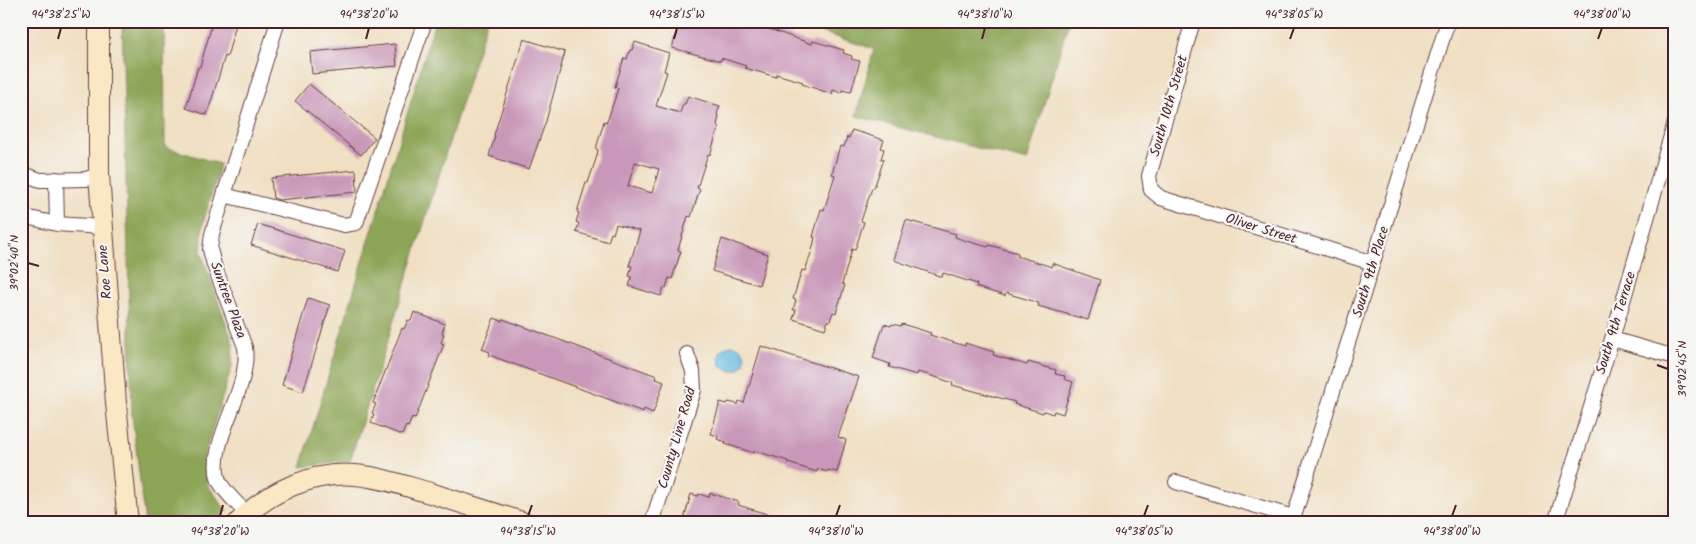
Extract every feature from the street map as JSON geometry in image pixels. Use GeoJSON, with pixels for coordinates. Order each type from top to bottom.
{"type":"FeatureCollection","features":[{"type":"Feature","properties":{"kind":"street","name":"Roe Lane"},"geometry":{"type":"LineString","coordinates":[[100,21],[98,175],[116,403],[128,523]]}},
{"type":"Feature","properties":{"kind":"street","name":"Suntree Plaza"},"geometry":{"type":"LineString","coordinates":[[243,518],[218,479],[217,461],[220,444],[242,382],[247,361],[245,347],[210,249],[212,234],[278,21]]}},
{"type":"Feature","properties":{"kind":"street"},"geometry":{"type":"LineString","coordinates":[[224,195],[344,225],[356,223],[425,21]]}},
{"type":"Feature","properties":{"kind":"street","name":"South 10th Street"},"geometry":{"type":"LineString","coordinates":[[1151,190],[1148,176],[1193,21]]}},
{"type":"Feature","properties":{"kind":"street","name":"South 9th Place"},"geometry":{"type":"LineString","coordinates":[[1292,520],[1374,263],[1448,21]]}},
{"type":"Feature","properties":{"kind":"street","name":"South 9th Terrace"},"geometry":{"type":"LineString","coordinates":[[1555,523],[1612,339],[1675,122]]}},
{"type":"Feature","properties":{"kind":"street"},"geometry":{"type":"LineString","coordinates":[[21,173],[40,180],[86,179],[98,175]]}},
{"type":"Feature","properties":{"kind":"street"},"geometry":{"type":"LineString","coordinates":[[56,179],[57,224]]}},
{"type":"Feature","properties":{"kind":"street","name":"Oliver Street"},"geometry":{"type":"LineString","coordinates":[[1151,190],[1161,198],[1374,263]]}},
{"type":"Feature","properties":{"kind":"street"},"geometry":{"type":"LineString","coordinates":[[21,216],[57,224],[102,227]]}},
{"type":"Feature","properties":{"kind":"street"},"geometry":{"type":"LineString","coordinates":[[1612,339],[1675,357]]}},
{"type":"Feature","properties":{"kind":"street","name":"County Line Road"},"geometry":{"type":"LineString","coordinates":[[652,523],[694,390],[693,370],[687,354]]}},
{"type":"Feature","properties":{"kind":"street"},"geometry":{"type":"LineString","coordinates":[[243,518],[284,489],[306,481],[329,476],[354,475],[380,478],[521,522]]}},
{"type":"Feature","properties":{"kind":"street"},"geometry":{"type":"LineString","coordinates":[[1176,482],[1292,520]]}},
{"type":"Feature","properties":{"kind":"green space"},"geometry":{"type":"Polygon","coordinates":[[[122,21],[164,21],[165,147],[220,164],[203,224],[201,252],[233,343],[232,366],[204,456],[207,484],[227,511],[216,523],[145,523],[132,415],[122,21]]]}},
{"type":"Feature","properties":{"kind":"green space"},"geometry":{"type":"Polygon","coordinates":[[[435,21],[487,21],[350,461],[301,467],[435,21]]]}},
{"type":"Feature","properties":{"kind":"green space"},"geometry":{"type":"Polygon","coordinates":[[[786,21],[852,21],[859,23],[1069,21],[1027,161],[856,116],[874,49],[786,21]]]}},
{"type":"Feature","properties":{"kind":"green space"},"geometry":{"type":"Polygon","coordinates":[[[21,330],[30,347],[27,361],[21,359],[21,330]]]}},
{"type":"Feature","properties":{"kind":"water"},"geometry":{"type":"Polygon","coordinates":[[[732,345],[741,349],[745,358],[741,367],[732,371],[723,367],[719,358],[723,349],[732,345]]]}},
{"type":"Feature","properties":{"kind":"building"},"geometry":{"type":"Polygon","coordinates":[[[213,21],[237,21],[207,115],[186,108],[213,21]]]}},
{"type":"Feature","properties":{"kind":"building"},"geometry":{"type":"Polygon","coordinates":[[[680,21],[731,21],[757,29],[758,25],[812,44],[813,41],[844,50],[843,53],[852,56],[851,59],[860,61],[851,92],[842,90],[841,93],[833,90],[832,94],[802,84],[803,82],[745,68],[746,66],[721,58],[721,61],[672,48],[680,21]]]}},
{"type":"Feature","properties":{"kind":"building"},"geometry":{"type":"Polygon","coordinates":[[[524,39],[565,52],[546,121],[529,169],[489,156],[524,39]]]}},
{"type":"Feature","properties":{"kind":"building"},"geometry":{"type":"Polygon","coordinates":[[[635,42],[669,53],[664,71],[667,72],[656,106],[680,113],[688,96],[720,106],[717,114],[719,116],[717,125],[719,126],[697,188],[700,189],[691,217],[688,216],[678,250],[681,251],[672,279],[669,278],[661,296],[629,286],[632,277],[629,276],[632,266],[629,266],[640,231],[616,224],[608,242],[576,232],[579,223],[576,222],[579,213],[577,212],[596,159],[598,150],[596,149],[604,121],[607,122],[615,98],[618,88],[615,87],[624,58],[627,59],[630,50],[632,50],[635,42]],[[635,162],[628,186],[652,193],[659,169],[635,162]]]}},
{"type":"Feature","properties":{"kind":"building"},"geometry":{"type":"Polygon","coordinates":[[[395,44],[397,66],[312,74],[310,52],[395,44]]]}},
{"type":"Feature","properties":{"kind":"building"},"geometry":{"type":"Polygon","coordinates":[[[309,84],[375,138],[361,155],[295,101],[309,84]]]}},
{"type":"Feature","properties":{"kind":"building"},"geometry":{"type":"Polygon","coordinates":[[[852,130],[884,140],[881,148],[884,149],[881,159],[884,159],[861,221],[864,222],[855,250],[852,249],[842,284],[845,285],[836,313],[833,312],[825,329],[793,319],[796,310],[793,310],[796,300],[793,299],[802,270],[805,271],[813,247],[815,237],[813,237],[821,209],[824,210],[835,175],[832,174],[840,146],[844,147],[847,137],[849,138],[852,130]]]}},
{"type":"Feature","properties":{"kind":"building"},"geometry":{"type":"Polygon","coordinates":[[[356,170],[357,192],[279,200],[273,198],[271,178],[356,170]]]}},
{"type":"Feature","properties":{"kind":"building"},"geometry":{"type":"Polygon","coordinates":[[[906,220],[956,234],[955,237],[963,240],[1018,253],[1017,256],[1052,267],[1052,263],[1100,280],[1088,320],[1038,306],[1039,303],[1006,293],[1005,296],[976,287],[977,284],[943,273],[942,277],[894,260],[906,220]]]}},
{"type":"Feature","properties":{"kind":"building"},"geometry":{"type":"Polygon","coordinates":[[[258,224],[345,251],[338,272],[251,245],[258,224]]]}},
{"type":"Feature","properties":{"kind":"building"},"geometry":{"type":"Polygon","coordinates":[[[722,239],[768,254],[759,285],[712,271],[722,239]]]}},
{"type":"Feature","properties":{"kind":"building"},"geometry":{"type":"Polygon","coordinates":[[[308,298],[330,305],[303,392],[282,385],[308,298]]]}},
{"type":"Feature","properties":{"kind":"building"},"geometry":{"type":"Polygon","coordinates":[[[414,312],[445,324],[441,343],[444,344],[415,419],[412,418],[402,435],[371,423],[374,414],[372,413],[376,404],[373,403],[402,328],[404,329],[408,320],[411,321],[414,312]]]}},
{"type":"Feature","properties":{"kind":"building"},"geometry":{"type":"Polygon","coordinates":[[[494,318],[502,321],[503,319],[657,376],[656,379],[664,382],[653,413],[644,409],[643,412],[489,355],[490,352],[482,349],[494,318]]]}},
{"type":"Feature","properties":{"kind":"building"},"geometry":{"type":"Polygon","coordinates":[[[884,324],[901,326],[902,324],[965,346],[965,343],[994,352],[993,355],[1027,365],[1028,362],[1056,370],[1055,374],[1065,376],[1064,379],[1073,382],[1063,414],[1054,411],[1053,414],[1044,411],[1043,413],[1014,404],[1015,402],[952,385],[953,383],[929,375],[918,372],[917,375],[889,367],[890,364],[873,358],[884,324]]]}},
{"type":"Feature","properties":{"kind":"building"},"geometry":{"type":"Polygon","coordinates":[[[761,346],[859,377],[838,437],[846,440],[837,472],[828,470],[827,472],[818,469],[817,472],[755,451],[754,453],[725,444],[726,442],[717,439],[718,436],[711,434],[720,402],[738,404],[739,401],[744,403],[761,346]]]}},
{"type":"Feature","properties":{"kind":"building"},"geometry":{"type":"Polygon","coordinates":[[[710,493],[739,502],[738,505],[786,520],[785,523],[683,523],[691,494],[709,497],[710,493]]]}}]}
